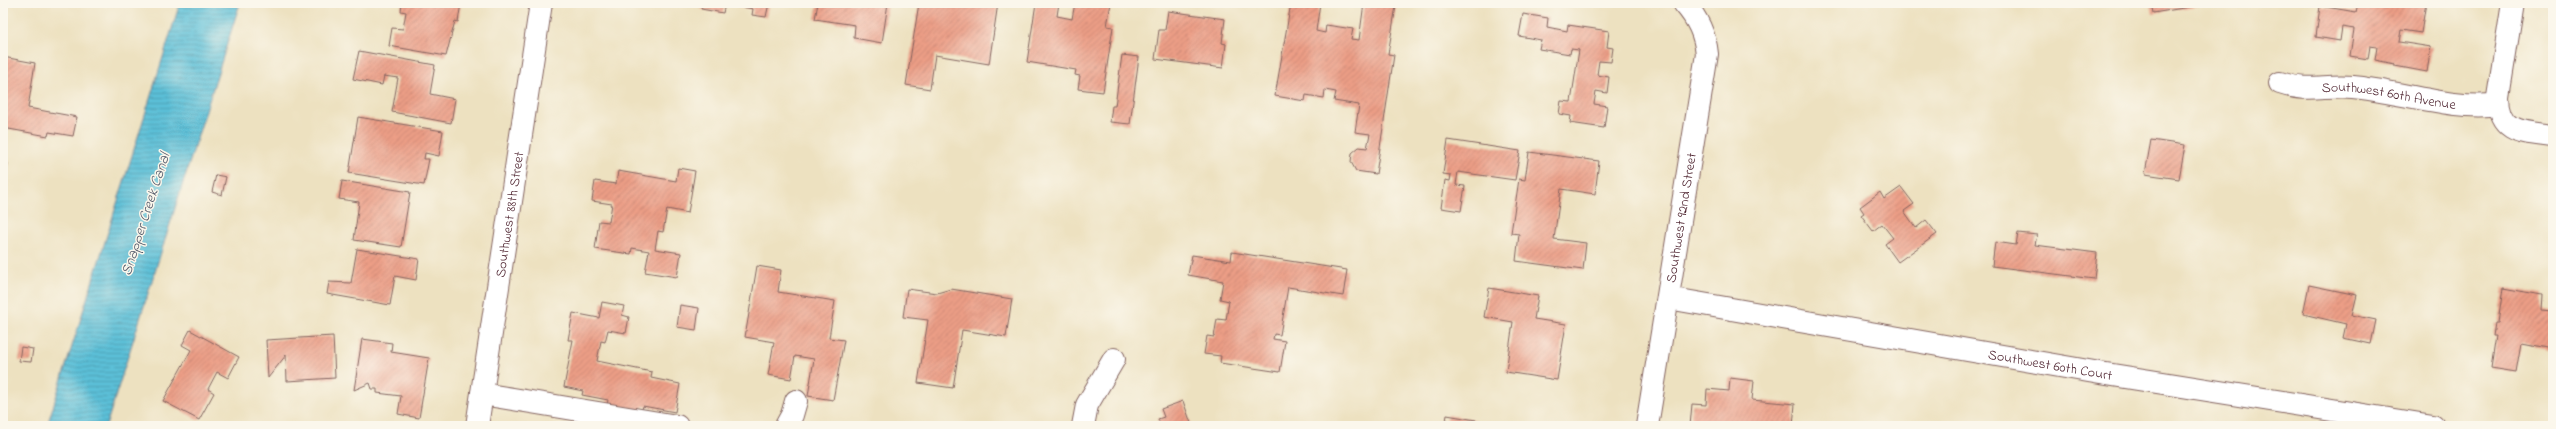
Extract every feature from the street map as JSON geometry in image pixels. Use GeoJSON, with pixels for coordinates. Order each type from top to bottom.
{"type":"FeatureCollection","features":[{"type":"Feature","properties":{"kind":"street","name":"Southwest 88th Street"},"geometry":{"type":"LineString","coordinates":[[477,426],[541,3]]}},
{"type":"Feature","properties":{"kind":"street"},"geometry":{"type":"LineString","coordinates":[[2513,3],[2500,111],[2508,126],[2518,131],[2553,136]]}},
{"type":"Feature","properties":{"kind":"street","name":"Southwest 92nd Street"},"geometry":{"type":"LineString","coordinates":[[1647,426],[1707,54],[1706,39],[1688,7]]}},
{"type":"Feature","properties":{"kind":"street","name":"Southwest 60th Avenue"},"geometry":{"type":"LineString","coordinates":[[2280,83],[2302,89],[2353,87],[2500,111]]}},
{"type":"Feature","properties":{"kind":"street","name":"Southwest 60th Court"},"geometry":{"type":"LineString","coordinates":[[1668,298],[2100,373],[2433,426]]}},
{"type":"Feature","properties":{"kind":"street"},"geometry":{"type":"LineString","coordinates":[[1083,426],[1086,405],[1114,359]]}},
{"type":"Feature","properties":{"kind":"street"},"geometry":{"type":"LineString","coordinates":[[482,394],[677,426]]}},
{"type":"Feature","properties":{"kind":"street"},"geometry":{"type":"LineString","coordinates":[[786,426],[792,415],[796,401]]}},
{"type":"Feature","properties":{"kind":"water","name":"Snapper Creek Canal"},"geometry":{"type":"Polygon","coordinates":[[[180,3],[240,3],[106,426],[47,426],[180,3]]]}},
{"type":"Feature","properties":{"kind":"building"},"geometry":{"type":"Polygon","coordinates":[[[402,3],[461,3],[458,22],[455,21],[446,56],[389,46],[392,28],[403,29],[406,12],[401,11],[402,3]]]}},
{"type":"Feature","properties":{"kind":"building"},"geometry":{"type":"Polygon","coordinates":[[[702,3],[769,3],[766,17],[752,15],[753,9],[725,4],[723,13],[701,9],[702,3]]]}},
{"type":"Feature","properties":{"kind":"building"},"geometry":{"type":"Polygon","coordinates":[[[818,3],[888,3],[882,43],[854,38],[855,25],[815,19],[818,3]]]}},
{"type":"Feature","properties":{"kind":"building"},"geometry":{"type":"Polygon","coordinates":[[[919,3],[998,3],[989,64],[935,55],[930,89],[906,85],[919,3]]]}},
{"type":"Feature","properties":{"kind":"building"},"geometry":{"type":"Polygon","coordinates":[[[1036,3],[1059,3],[1057,16],[1072,19],[1075,3],[1111,3],[1107,26],[1113,27],[1103,92],[1078,89],[1080,76],[1075,75],[1076,70],[1027,62],[1036,3]]]}},
{"type":"Feature","properties":{"kind":"building"},"geometry":{"type":"Polygon","coordinates":[[[1291,3],[1320,3],[1316,31],[1325,33],[1326,25],[1353,29],[1351,39],[1359,40],[1364,3],[1396,6],[1388,54],[1394,55],[1376,174],[1356,171],[1351,162],[1352,153],[1359,147],[1367,148],[1370,134],[1355,132],[1359,105],[1334,101],[1336,92],[1325,90],[1324,98],[1306,95],[1305,101],[1275,96],[1291,3]]]}},
{"type":"Feature","properties":{"kind":"building"},"geometry":{"type":"Polygon","coordinates":[[[2151,3],[2208,3],[2208,4],[2153,13],[2151,3]]]}},
{"type":"Feature","properties":{"kind":"building"},"geometry":{"type":"Polygon","coordinates":[[[2358,3],[2426,3],[2421,33],[2401,30],[2399,42],[2431,47],[2427,72],[2395,66],[2395,64],[2375,60],[2377,47],[2370,46],[2368,59],[2350,56],[2354,29],[2342,27],[2340,41],[2316,37],[2320,6],[2356,12],[2358,3]]]}},
{"type":"Feature","properties":{"kind":"building"},"geometry":{"type":"Polygon","coordinates":[[[1168,11],[1225,19],[1222,43],[1226,44],[1223,68],[1155,59],[1159,30],[1165,30],[1168,11]]]}},
{"type":"Feature","properties":{"kind":"building"},"geometry":{"type":"Polygon","coordinates":[[[1523,14],[1548,18],[1547,27],[1567,31],[1568,25],[1609,31],[1607,47],[1613,48],[1611,62],[1599,61],[1597,75],[1609,77],[1607,93],[1596,91],[1594,104],[1607,106],[1604,128],[1570,123],[1571,116],[1559,114],[1561,101],[1571,102],[1579,50],[1571,49],[1570,54],[1539,49],[1541,40],[1519,36],[1523,14]]]}},
{"type":"Feature","properties":{"kind":"building"},"geometry":{"type":"Polygon","coordinates":[[[359,51],[435,65],[430,94],[455,99],[451,123],[392,112],[398,78],[384,76],[382,85],[353,79],[359,51]]]}},
{"type":"Feature","properties":{"kind":"building"},"geometry":{"type":"Polygon","coordinates":[[[1122,55],[1139,57],[1130,124],[1110,122],[1112,106],[1115,106],[1122,55]]]}},
{"type":"Feature","properties":{"kind":"building"},"geometry":{"type":"Polygon","coordinates":[[[3,57],[35,63],[28,108],[77,117],[73,136],[49,132],[48,136],[3,128],[3,57]]]}},
{"type":"Feature","properties":{"kind":"building"},"geometry":{"type":"Polygon","coordinates":[[[358,117],[443,131],[439,156],[425,153],[424,159],[429,159],[424,185],[349,173],[358,117]]]}},
{"type":"Feature","properties":{"kind":"building"},"geometry":{"type":"Polygon","coordinates":[[[1448,140],[1520,151],[1515,180],[1458,172],[1456,185],[1465,186],[1461,211],[1441,208],[1445,180],[1450,181],[1451,175],[1443,174],[1448,140]]]}},
{"type":"Feature","properties":{"kind":"building"},"geometry":{"type":"Polygon","coordinates":[[[2151,140],[2185,145],[2179,179],[2145,174],[2151,140]]]}},
{"type":"Feature","properties":{"kind":"building"},"geometry":{"type":"Polygon","coordinates":[[[1529,152],[1599,161],[1595,194],[1561,189],[1554,239],[1586,243],[1583,270],[1516,261],[1519,234],[1511,233],[1519,179],[1525,180],[1529,152]]]}},
{"type":"Feature","properties":{"kind":"building"},"geometry":{"type":"Polygon","coordinates":[[[3,163],[8,163],[4,186],[3,185],[3,163]]]}},
{"type":"Feature","properties":{"kind":"building"},"geometry":{"type":"Polygon","coordinates":[[[678,168],[695,171],[688,213],[667,209],[663,232],[658,231],[655,249],[681,253],[677,277],[645,272],[649,251],[632,248],[631,254],[595,249],[599,221],[609,222],[612,204],[592,201],[595,181],[616,184],[618,171],[676,181],[678,168]]]}},
{"type":"Feature","properties":{"kind":"building"},"geometry":{"type":"Polygon","coordinates":[[[216,175],[226,177],[222,195],[212,192],[216,175]]]}},
{"type":"Feature","properties":{"kind":"building"},"geometry":{"type":"Polygon","coordinates":[[[342,181],[410,192],[401,247],[354,240],[359,202],[339,199],[342,181]]]}},
{"type":"Feature","properties":{"kind":"building"},"geometry":{"type":"Polygon","coordinates":[[[1901,187],[1914,204],[1904,211],[1916,228],[1926,220],[1937,234],[1898,262],[1885,244],[1893,238],[1882,224],[1873,231],[1861,215],[1864,213],[1860,207],[1880,192],[1884,199],[1901,187]]]}},
{"type":"Feature","properties":{"kind":"building"},"geometry":{"type":"Polygon","coordinates":[[[2018,233],[2037,235],[2035,245],[2097,253],[2094,279],[1992,266],[1995,242],[2016,245],[2018,233]]]}},
{"type":"Feature","properties":{"kind":"building"},"geometry":{"type":"Polygon","coordinates":[[[357,249],[419,259],[416,280],[395,276],[390,305],[327,294],[329,282],[351,283],[357,249]]]}},
{"type":"Feature","properties":{"kind":"building"},"geometry":{"type":"Polygon","coordinates":[[[1232,252],[1347,270],[1343,296],[1288,287],[1280,335],[1274,334],[1273,339],[1285,341],[1280,372],[1220,363],[1221,356],[1204,354],[1207,336],[1214,337],[1217,319],[1226,320],[1229,301],[1220,299],[1223,281],[1188,275],[1192,255],[1231,261],[1232,252]]]}},
{"type":"Feature","properties":{"kind":"building"},"geometry":{"type":"Polygon","coordinates":[[[757,266],[781,270],[778,292],[835,301],[829,338],[844,340],[833,400],[808,396],[814,359],[795,356],[791,379],[768,375],[774,342],[745,337],[757,266]]]}},
{"type":"Feature","properties":{"kind":"building"},"geometry":{"type":"Polygon","coordinates":[[[2309,285],[2357,295],[2352,315],[2376,320],[2371,344],[2343,338],[2346,324],[2303,314],[2309,285]]]}},
{"type":"Feature","properties":{"kind":"building"},"geometry":{"type":"Polygon","coordinates":[[[1489,288],[1538,296],[1534,319],[1566,324],[1557,380],[1506,372],[1513,322],[1484,317],[1489,288]]]}},
{"type":"Feature","properties":{"kind":"building"},"geometry":{"type":"Polygon","coordinates":[[[2503,288],[2542,295],[2541,310],[2550,311],[2550,305],[2553,306],[2553,349],[2521,343],[2516,372],[2491,368],[2496,336],[2493,336],[2495,323],[2498,323],[2503,288]]]}},
{"type":"Feature","properties":{"kind":"building"},"geometry":{"type":"Polygon","coordinates":[[[907,289],[937,293],[951,289],[1012,299],[1006,337],[962,330],[953,388],[918,383],[928,320],[903,317],[907,289]]]}},
{"type":"Feature","properties":{"kind":"building"},"geometry":{"type":"Polygon","coordinates":[[[602,302],[624,306],[622,315],[629,317],[626,333],[608,330],[605,342],[601,341],[597,361],[652,372],[651,378],[680,384],[675,412],[643,406],[640,417],[606,410],[608,400],[582,395],[583,391],[564,387],[573,340],[568,340],[573,313],[599,318],[602,302]]]}},
{"type":"Feature","properties":{"kind":"building"},"geometry":{"type":"Polygon","coordinates":[[[680,305],[699,308],[696,330],[677,327],[680,305]]]}},
{"type":"Feature","properties":{"kind":"building"},"geometry":{"type":"Polygon","coordinates":[[[190,330],[239,357],[228,378],[217,372],[208,389],[214,393],[199,420],[163,401],[191,350],[182,345],[190,330]]]}},
{"type":"Feature","properties":{"kind":"building"},"geometry":{"type":"Polygon","coordinates":[[[333,336],[335,378],[287,381],[286,355],[268,378],[266,340],[333,336]]]}},
{"type":"Feature","properties":{"kind":"building"},"geometry":{"type":"Polygon","coordinates":[[[362,339],[392,343],[391,352],[429,358],[419,418],[398,414],[401,396],[377,393],[377,389],[372,389],[370,383],[354,390],[362,339]]]}},
{"type":"Feature","properties":{"kind":"building"},"geometry":{"type":"Polygon","coordinates":[[[21,347],[33,349],[31,362],[19,361],[21,347]]]}},
{"type":"Feature","properties":{"kind":"building"},"geometry":{"type":"Polygon","coordinates":[[[1730,378],[1754,381],[1752,400],[1795,404],[1793,426],[1690,426],[1692,404],[1706,405],[1707,389],[1729,391],[1730,378]]]}},
{"type":"Feature","properties":{"kind":"building"},"geometry":{"type":"Polygon","coordinates":[[[1183,401],[1192,426],[1161,426],[1158,419],[1164,417],[1161,409],[1183,401]]]}},
{"type":"Feature","properties":{"kind":"building"},"geometry":{"type":"Polygon","coordinates":[[[1447,415],[1476,420],[1475,426],[1445,426],[1447,415]]]}}]}
